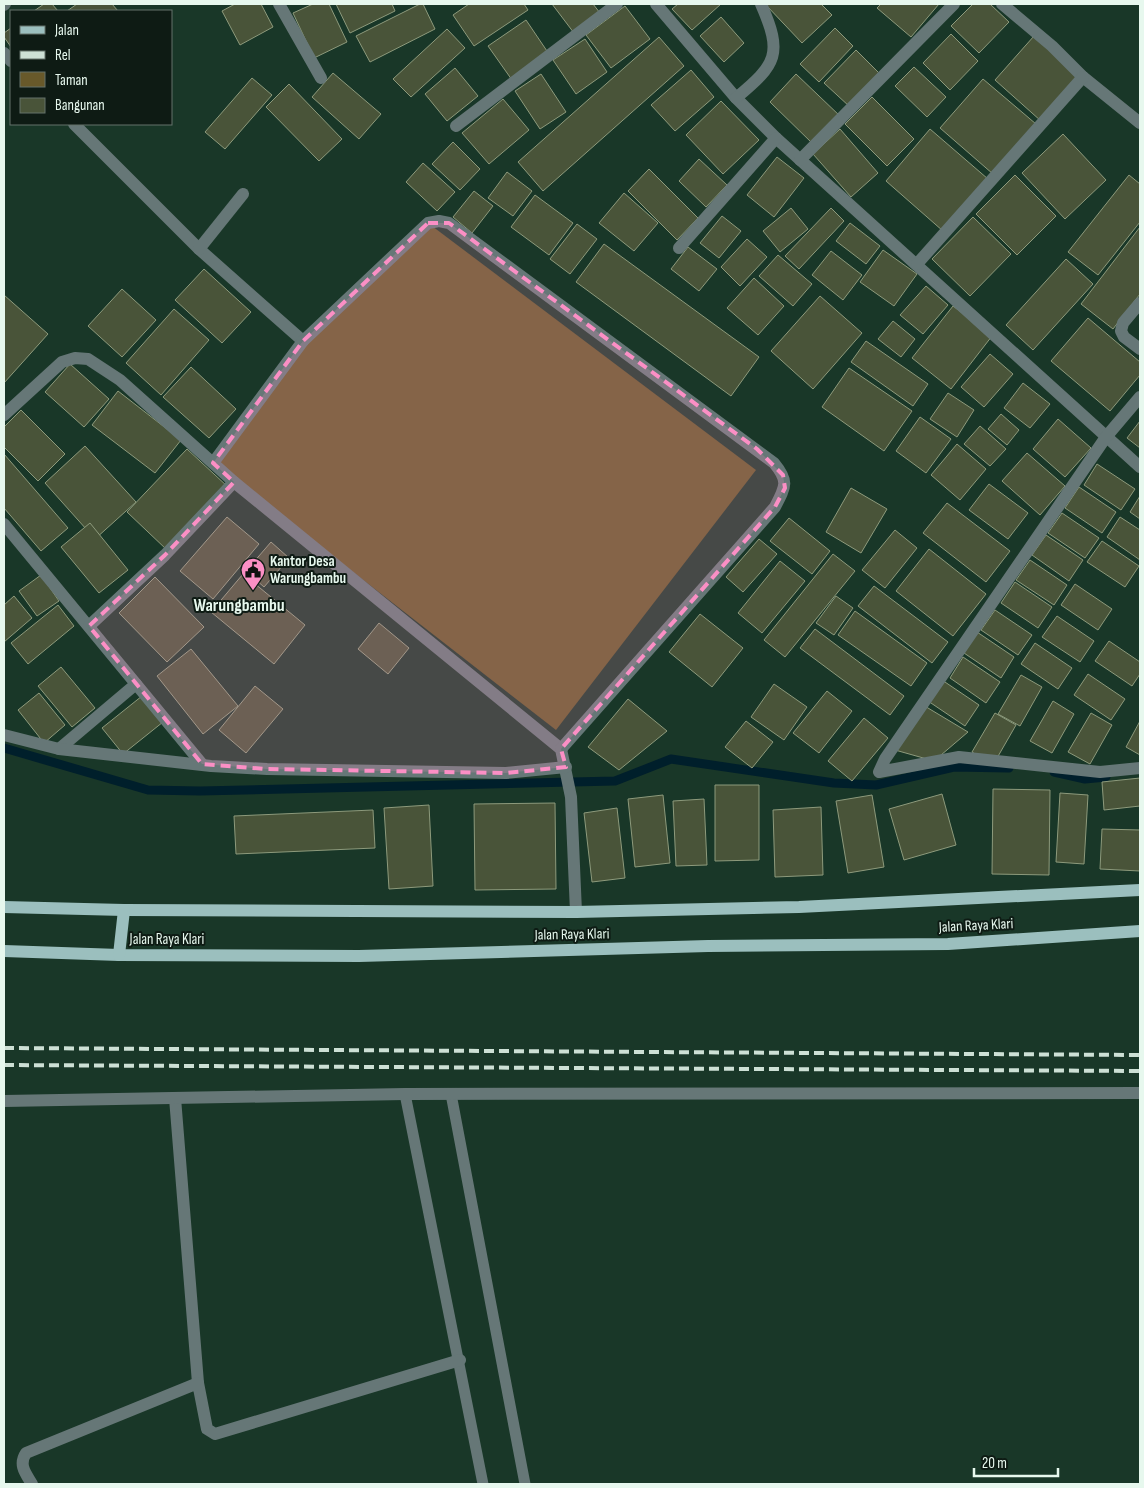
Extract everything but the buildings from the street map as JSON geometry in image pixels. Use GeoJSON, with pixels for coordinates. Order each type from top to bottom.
{"type":"FeatureCollection","features":[{"type":"Feature","properties":{"kind":"main road","name":"Jalan Raya Klari"},"geometry":{"type":"LineString","coordinates":[[4,907],[124,910],[576,912],[799,907],[1140,890]]}},
{"type":"Feature","properties":{"kind":"main road"},"geometry":{"type":"LineString","coordinates":[[119,955],[124,910]]}},
{"type":"Feature","properties":{"kind":"main road","name":"Jalan Raya Klari"},"geometry":{"type":"LineString","coordinates":[[4,951],[119,955],[359,956],[708,946],[948,944],[1140,931]]}},
{"type":"Feature","properties":{"kind":"street"},"geometry":{"type":"LineString","coordinates":[[279,4],[321,78]]}},
{"type":"Feature","properties":{"kind":"street"},"geometry":{"type":"LineString","coordinates":[[456,126],[617,4]]}},
{"type":"Feature","properties":{"kind":"street"},"geometry":{"type":"LineString","coordinates":[[656,4],[736,98],[776,138],[1140,467]]}},
{"type":"Feature","properties":{"kind":"street"},"geometry":{"type":"LineString","coordinates":[[736,98],[759,79],[770,63],[776,46],[761,4]]}},
{"type":"Feature","properties":{"kind":"street"},"geometry":{"type":"LineString","coordinates":[[800,160],[954,4]]}},
{"type":"Feature","properties":{"kind":"street"},"geometry":{"type":"LineString","coordinates":[[1002,4],[1052,46],[1083,77],[1140,123]]}},
{"type":"Feature","properties":{"kind":"street"},"geometry":{"type":"LineString","coordinates":[[916,264],[1083,77]]}},
{"type":"Feature","properties":{"kind":"street"},"geometry":{"type":"LineString","coordinates":[[75,125],[199,248],[303,341]]}},
{"type":"Feature","properties":{"kind":"street"},"geometry":{"type":"LineString","coordinates":[[679,248],[776,138]]}},
{"type":"Feature","properties":{"kind":"street"},"geometry":{"type":"LineString","coordinates":[[199,248],[243,194]]}},
{"type":"Feature","properties":{"kind":"street"},"geometry":{"type":"LineString","coordinates":[[213,463],[303,341],[428,223],[439,221],[449,223],[774,463],[784,474],[785,488],[776,506],[561,749]]}},
{"type":"Feature","properties":{"kind":"street"},"geometry":{"type":"LineString","coordinates":[[1140,303],[1123,323],[1121,331],[1124,337],[1140,349]]}},
{"type":"Feature","properties":{"kind":"street"},"geometry":{"type":"LineString","coordinates":[[4,415],[62,362],[75,358],[88,359],[120,380],[234,482],[561,749],[571,796],[576,912]]}},
{"type":"Feature","properties":{"kind":"street"},"geometry":{"type":"LineString","coordinates":[[1140,397],[1106,437],[884,759],[879,772],[959,757],[1100,772],[1140,768]]}},
{"type":"Feature","properties":{"kind":"street"},"geometry":{"type":"LineString","coordinates":[[89,626],[165,555],[234,482]]}},
{"type":"Feature","properties":{"kind":"street"},"geometry":{"type":"LineString","coordinates":[[4,524],[202,764]]}},
{"type":"Feature","properties":{"kind":"street"},"geometry":{"type":"LineString","coordinates":[[59,749],[136,684]]}},
{"type":"Feature","properties":{"kind":"street"},"geometry":{"type":"LineString","coordinates":[[4,735],[59,749],[267,769],[496,773],[566,771]]}},
{"type":"Feature","properties":{"kind":"street"},"geometry":{"type":"LineString","coordinates":[[4,1101],[405,1094],[1140,1093]]}},
{"type":"Feature","properties":{"kind":"street"},"geometry":{"type":"LineString","coordinates":[[175,1098],[198,1383],[206,1429],[215,1434],[460,1360]]}},
{"type":"Feature","properties":{"kind":"street"},"geometry":{"type":"LineString","coordinates":[[32,1484],[23,1469],[22,1458],[26,1453],[198,1383]]}},
{"type":"Feature","properties":{"kind":"lane"},"geometry":{"type":"LineString","coordinates":[[405,1094],[460,1360],[483,1484]]}},
{"type":"Feature","properties":{"kind":"lane"},"geometry":{"type":"LineString","coordinates":[[451,1094],[525,1484]]}},
{"type":"Feature","properties":{"kind":"highlighted area"},"geometry":{"type":"Polygon","coordinates":[[[428,223],[449,223],[757,449],[783,475],[785,488],[775,507],[561,749],[566,767],[506,773],[267,769],[202,764],[89,626],[165,555],[234,482],[213,463],[303,341],[428,223]]]}},
{"type":"Feature","properties":{"kind":"green space"},"geometry":{"type":"Polygon","coordinates":[[[428,223],[756,470],[556,730],[213,463],[303,341],[428,223]]]}},
{"type":"Feature","properties":{"kind":"waterway"},"geometry":{"type":"LineString","coordinates":[[4,748],[148,790],[200,791],[615,781],[671,759],[834,783],[876,785],[954,767],[1009,768]]}},
{"type":"Feature","properties":{"kind":"waterway"},"geometry":{"type":"LineString","coordinates":[[1054,772],[1085,779],[1106,777]]}},
{"type":"Feature","properties":{"kind":"railway"},"geometry":{"type":"LineString","coordinates":[[4,1048],[1140,1055]]}},
{"type":"Feature","properties":{"kind":"railway"},"geometry":{"type":"LineString","coordinates":[[4,1065],[1140,1071]]}},
{"type":"Feature","properties":{"kind":"place","name":"Kantor Desa Warungbambu"},"geometry":{"type":"Point","coordinates":[253,591]}},
{"type":"Feature","properties":{"kind":"district","name":"Warungbambu"},"geometry":{"type":"Point","coordinates":[239,605]}}]}
